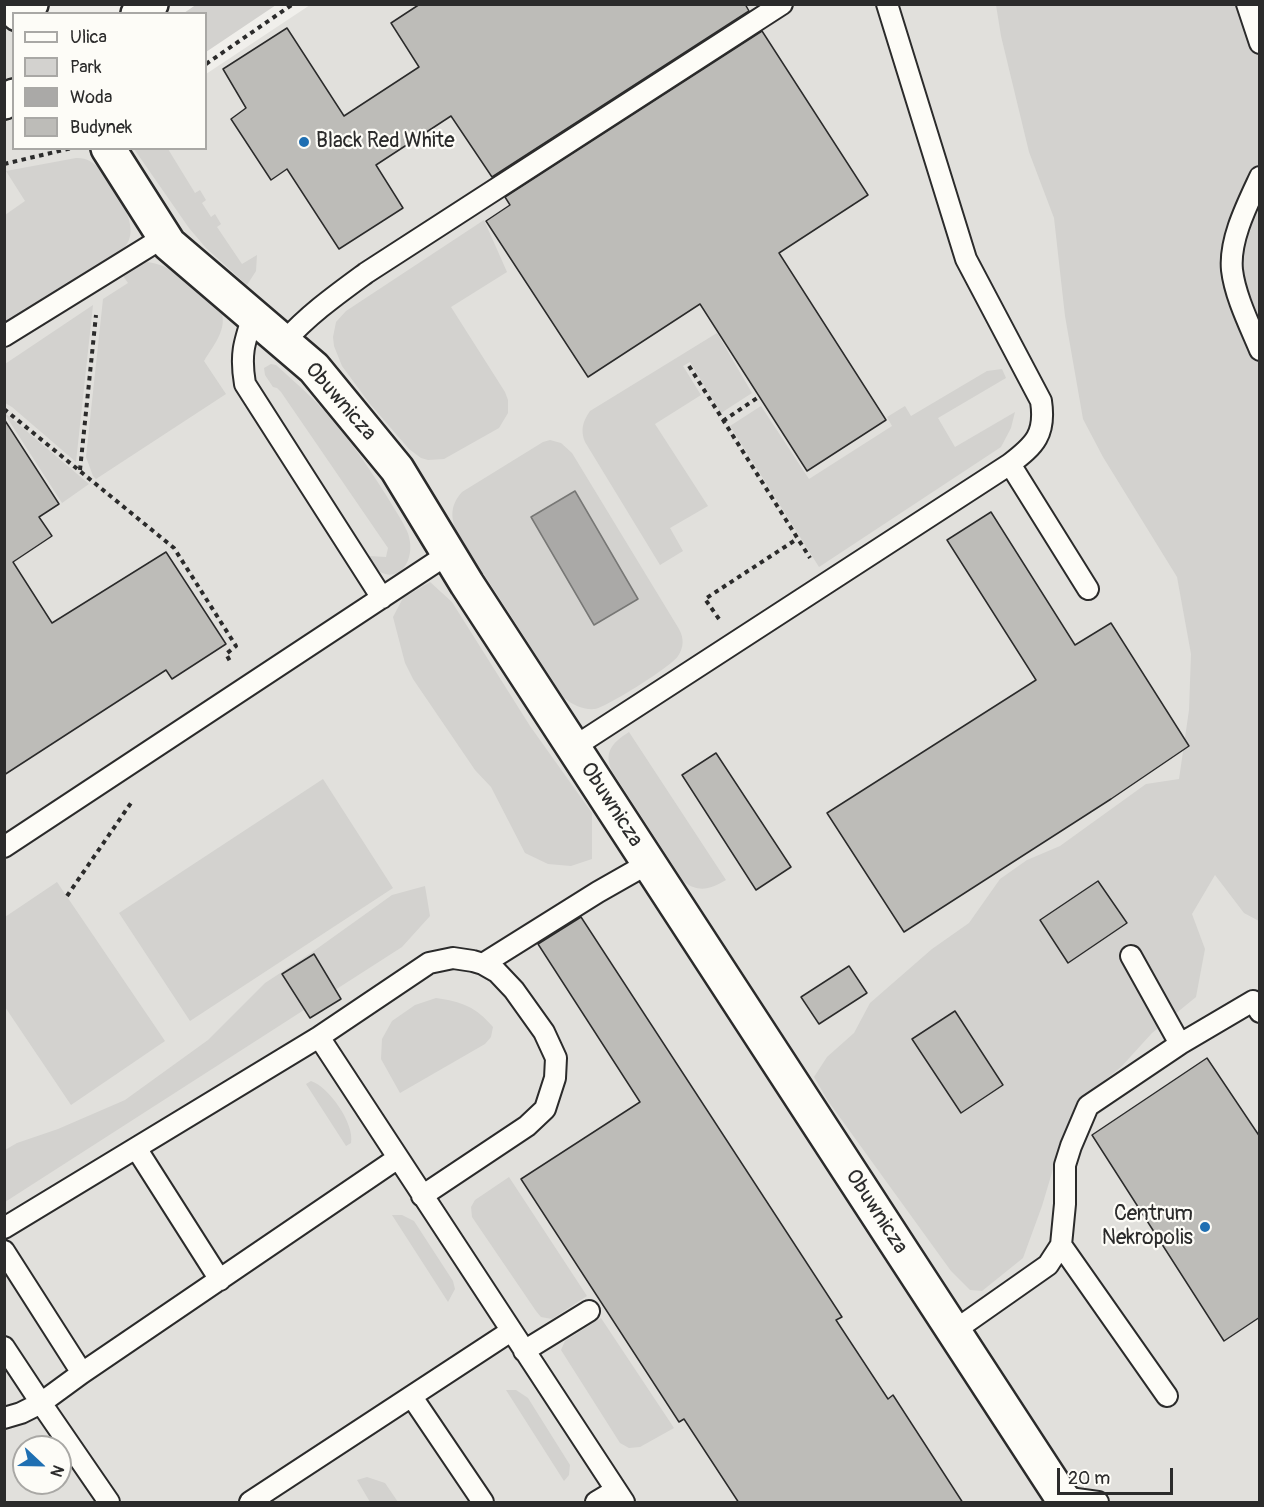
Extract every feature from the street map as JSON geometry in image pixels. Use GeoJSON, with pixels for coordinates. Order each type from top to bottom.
{"type":"FeatureCollection","features":[{"type":"Feature","properties":{"kind":"street","name":"Obuwnicza"},"geometry":{"type":"LineString","coordinates":[[109,150],[169,244],[314,368],[397,469],[448,554],[1064,1500]]}},
{"type":"Feature","properties":{"kind":"lane"},"geometry":{"type":"LineString","coordinates":[[284,342],[301,322],[320,306],[366,273],[782,4]]}},
{"type":"Feature","properties":{"kind":"lane"},"geometry":{"type":"LineString","coordinates":[[574,747],[1010,464],[1037,440],[1043,414],[1041,401],[966,259],[887,4]]}},
{"type":"Feature","properties":{"kind":"lane"},"geometry":{"type":"LineString","coordinates":[[1247,4],[1260,43]]}},
{"type":"Feature","properties":{"kind":"lane"},"geometry":{"type":"LineString","coordinates":[[1260,177],[1244,213],[1232,251],[1232,272],[1243,309],[1260,350]]}},
{"type":"Feature","properties":{"kind":"lane"},"geometry":{"type":"LineString","coordinates":[[4,336],[164,237]]}},
{"type":"Feature","properties":{"kind":"lane"},"geometry":{"type":"LineString","coordinates":[[253,316],[243,345],[241,364],[245,384],[382,598]]}},
{"type":"Feature","properties":{"kind":"lane"},"geometry":{"type":"LineString","coordinates":[[1010,464],[1088,589]]}},
{"type":"Feature","properties":{"kind":"lane"},"geometry":{"type":"LineString","coordinates":[[4,847],[448,554]]}},
{"type":"Feature","properties":{"kind":"lane"},"geometry":{"type":"LineString","coordinates":[[483,964],[649,863]]}},
{"type":"Feature","properties":{"kind":"lane"},"geometry":{"type":"LineString","coordinates":[[1131,956],[1180,1044]]}},
{"type":"Feature","properties":{"kind":"lane"},"geometry":{"type":"LineString","coordinates":[[4,1228],[319,1038],[429,963],[453,958],[483,964],[497,972],[514,990],[544,1032],[556,1058],[555,1078],[545,1109],[527,1126],[422,1196]]}},
{"type":"Feature","properties":{"kind":"lane"},"geometry":{"type":"LineString","coordinates":[[954,1331],[1048,1265],[1061,1245],[1065,1204],[1065,1166],[1088,1106],[1180,1044],[1253,1001],[1260,1011]]}},
{"type":"Feature","properties":{"kind":"lane"},"geometry":{"type":"LineString","coordinates":[[319,1038],[620,1496],[596,1503]]}},
{"type":"Feature","properties":{"kind":"lane"},"geometry":{"type":"LineString","coordinates":[[136,1148],[220,1280]]}},
{"type":"Feature","properties":{"kind":"lane"},"geometry":{"type":"LineString","coordinates":[[4,1418],[41,1403],[398,1158]]}},
{"type":"Feature","properties":{"kind":"lane"},"geometry":{"type":"LineString","coordinates":[[1061,1245],[1167,1396]]}},
{"type":"Feature","properties":{"kind":"lane"},"geometry":{"type":"LineString","coordinates":[[4,1251],[82,1373]]}},
{"type":"Feature","properties":{"kind":"lane"},"geometry":{"type":"LineString","coordinates":[[524,1351],[589,1311]]}},
{"type":"Feature","properties":{"kind":"lane"},"geometry":{"type":"LineString","coordinates":[[250,1503],[276,1495],[412,1396],[511,1331]]}},
{"type":"Feature","properties":{"kind":"lane"},"geometry":{"type":"LineString","coordinates":[[4,1347],[109,1503]]}},
{"type":"Feature","properties":{"kind":"lane"},"geometry":{"type":"LineString","coordinates":[[412,1396],[483,1503]]}},
{"type":"Feature","properties":{"kind":"lane"},"geometry":{"type":"LineString","coordinates":[[1064,1500],[1098,1503]]}},
{"type":"Feature","properties":{"kind":"path"},"geometry":{"type":"LineString","coordinates":[[207,63],[293,4]]}},
{"type":"Feature","properties":{"kind":"path"},"geometry":{"type":"LineString","coordinates":[[4,164],[64,150]]}},
{"type":"Feature","properties":{"kind":"path"},"geometry":{"type":"LineString","coordinates":[[80,470],[97,308]]}},
{"type":"Feature","properties":{"kind":"path"},"geometry":{"type":"LineString","coordinates":[[688,366],[825,582]]}},
{"type":"Feature","properties":{"kind":"path"},"geometry":{"type":"LineString","coordinates":[[723,421],[760,396]]}},
{"type":"Feature","properties":{"kind":"path"},"geometry":{"type":"LineString","coordinates":[[4,409],[174,548],[236,646],[226,654],[246,688]]}},
{"type":"Feature","properties":{"kind":"path"},"geometry":{"type":"LineString","coordinates":[[734,643],[705,599],[797,539]]}},
{"type":"Feature","properties":{"kind":"path"},"geometry":{"type":"LineString","coordinates":[[67,896],[138,793],[125,768]]}},
{"type":"Feature","properties":{"kind":"shaded area"},"geometry":{"type":"Polygon","coordinates":[[[5,5],[38,5],[43,12],[12,12],[12,150],[207,150],[207,73],[310,5],[1259,5],[1259,1502],[5,1502],[5,5]]]}},
{"type":"Feature","properties":{"kind":"green space"},"geometry":{"type":"Polygon","coordinates":[[[197,4],[276,4],[207,51],[207,12],[185,12],[197,4]]]}},
{"type":"Feature","properties":{"kind":"green space"},"geometry":{"type":"Polygon","coordinates":[[[996,5],[1259,5],[1259,921],[1244,913],[1215,875],[1192,914],[1205,949],[1196,997],[1152,1033],[1121,1067],[1086,1095],[1062,1139],[1042,1206],[1023,1258],[982,1291],[970,1290],[951,1271],[828,1101],[814,1077],[827,1057],[854,1033],[870,1003],[932,949],[969,923],[1000,879],[1027,860],[1060,846],[1146,784],[1179,779],[1189,710],[1191,654],[1177,577],[1103,457],[1083,419],[1065,316],[1054,218],[1029,152],[1001,36],[996,5]]]}},
{"type":"Feature","properties":{"kind":"green space"},"geometry":{"type":"Polygon","coordinates":[[[135,150],[169,150],[195,193],[200,190],[206,200],[202,203],[211,217],[215,214],[221,224],[217,227],[242,264],[257,255],[256,271],[247,285],[206,248],[189,228],[135,150]]]}},
{"type":"Feature","properties":{"kind":"green space"},"geometry":{"type":"Polygon","coordinates":[[[76,158],[94,164],[103,173],[119,198],[130,226],[127,244],[121,251],[5,329],[5,215],[25,201],[6,171],[76,158]]]}},
{"type":"Feature","properties":{"kind":"green space"},"geometry":{"type":"Polygon","coordinates":[[[484,220],[507,272],[451,307],[505,392],[508,400],[508,413],[499,428],[444,459],[428,460],[409,449],[370,404],[342,366],[334,346],[336,322],[346,311],[484,220]]]}},
{"type":"Feature","properties":{"kind":"green space"},"geometry":{"type":"Polygon","coordinates":[[[141,262],[152,263],[172,271],[218,305],[222,312],[222,327],[217,341],[204,361],[226,394],[96,479],[86,457],[103,299],[128,283],[121,273],[141,262]]]}},
{"type":"Feature","properties":{"kind":"green space"},"geometry":{"type":"Polygon","coordinates":[[[93,305],[76,462],[5,403],[5,364],[93,305]]]}},
{"type":"Feature","properties":{"kind":"green space"},"geometry":{"type":"Polygon","coordinates":[[[717,333],[752,393],[721,413],[690,362],[683,366],[701,395],[655,424],[708,506],[670,528],[683,551],[660,565],[585,442],[583,426],[590,411],[717,333]]]}},
{"type":"Feature","properties":{"kind":"green space"},"geometry":{"type":"Polygon","coordinates":[[[271,364],[276,365],[334,421],[400,517],[407,531],[410,552],[408,561],[397,573],[389,575],[380,572],[370,564],[369,556],[386,557],[388,548],[281,392],[273,387],[265,375],[264,368],[271,364]]]}},
{"type":"Feature","properties":{"kind":"green space"},"geometry":{"type":"Polygon","coordinates":[[[1002,369],[1006,378],[938,418],[955,447],[1015,412],[1011,428],[1001,447],[819,567],[730,426],[761,406],[809,479],[892,426],[887,417],[905,406],[911,416],[987,371],[1002,369]]]}},
{"type":"Feature","properties":{"kind":"green space"},"geometry":{"type":"Polygon","coordinates":[[[5,413],[89,484],[62,503],[5,413]]]}},
{"type":"Feature","properties":{"kind":"green space"},"geometry":{"type":"Polygon","coordinates":[[[550,440],[561,443],[572,453],[682,636],[680,653],[673,661],[625,694],[595,709],[578,707],[564,698],[458,534],[453,518],[453,507],[462,492],[543,442],[550,440]]]}},
{"type":"Feature","properties":{"kind":"green space"},"geometry":{"type":"Polygon","coordinates":[[[430,582],[452,602],[530,726],[592,813],[592,859],[571,866],[548,864],[525,853],[491,787],[475,770],[413,679],[405,663],[393,617],[403,598],[430,582]]]}},
{"type":"Feature","properties":{"kind":"green space"},"geometry":{"type":"Polygon","coordinates":[[[629,732],[726,880],[715,886],[700,889],[684,882],[609,764],[611,748],[629,732]]]}},
{"type":"Feature","properties":{"kind":"green space"},"geometry":{"type":"Polygon","coordinates":[[[323,779],[393,888],[190,1021],[119,913],[323,779]]]}},
{"type":"Feature","properties":{"kind":"green space"},"geometry":{"type":"Polygon","coordinates":[[[57,882],[165,1041],[71,1105],[5,1007],[5,917],[57,882]]]}},
{"type":"Feature","properties":{"kind":"green space"},"geometry":{"type":"Polygon","coordinates":[[[425,886],[430,916],[402,947],[5,1202],[5,1150],[17,1143],[58,1129],[125,1100],[208,1040],[265,983],[392,895],[425,886]]]}},
{"type":"Feature","properties":{"kind":"green space"},"geometry":{"type":"Polygon","coordinates":[[[436,998],[461,1003],[474,1010],[493,1027],[491,1037],[485,1044],[400,1093],[381,1059],[382,1039],[392,1021],[415,1005],[436,998]]]}},
{"type":"Feature","properties":{"kind":"green space"},"geometry":{"type":"Polygon","coordinates":[[[311,1081],[333,1098],[345,1117],[351,1135],[351,1143],[346,1146],[306,1084],[311,1081]]]}},
{"type":"Feature","properties":{"kind":"green space"},"geometry":{"type":"Polygon","coordinates":[[[509,1177],[587,1296],[552,1319],[541,1317],[536,1311],[472,1217],[471,1207],[475,1200],[509,1177]]]}},
{"type":"Feature","properties":{"kind":"green space"},"geometry":{"type":"Polygon","coordinates":[[[392,1215],[402,1215],[414,1221],[453,1281],[455,1289],[448,1302],[392,1215]]]}},
{"type":"Feature","properties":{"kind":"green space"},"geometry":{"type":"Polygon","coordinates":[[[601,1318],[674,1428],[640,1447],[629,1448],[620,1443],[561,1350],[565,1341],[601,1318]]]}},
{"type":"Feature","properties":{"kind":"green space"},"geometry":{"type":"Polygon","coordinates":[[[506,1390],[516,1390],[528,1398],[570,1465],[569,1475],[564,1481],[506,1390]]]}},
{"type":"Feature","properties":{"kind":"green space"},"geometry":{"type":"Polygon","coordinates":[[[367,1477],[385,1483],[398,1502],[370,1502],[357,1480],[367,1477]]]}},
{"type":"Feature","properties":{"kind":"water"},"geometry":{"type":"Polygon","coordinates":[[[575,491],[638,599],[594,625],[531,517],[575,491]]]}},
{"type":"Feature","properties":{"kind":"building"},"geometry":{"type":"Polygon","coordinates":[[[420,4],[745,4],[749,11],[492,177],[451,116],[376,165],[403,208],[339,249],[287,169],[271,180],[231,119],[246,108],[223,69],[287,28],[344,116],[419,67],[391,23],[420,4]]]}},
{"type":"Feature","properties":{"kind":"building"},"geometry":{"type":"Polygon","coordinates":[[[762,31],[868,195],[779,253],[886,420],[807,471],[700,304],[588,377],[486,221],[510,205],[505,197],[762,31]]]}},
{"type":"Feature","properties":{"kind":"building"},"geometry":{"type":"Polygon","coordinates":[[[4,419],[59,504],[39,517],[52,536],[13,562],[52,623],[166,552],[226,644],[172,679],[166,670],[4,775],[4,419]]]}},
{"type":"Feature","properties":{"kind":"building"},"geometry":{"type":"Polygon","coordinates":[[[991,512],[1075,645],[1111,623],[1189,746],[904,932],[827,813],[1036,680],[947,540],[991,512]]]}},
{"type":"Feature","properties":{"kind":"building"},"geometry":{"type":"Polygon","coordinates":[[[716,753],[791,867],[756,890],[682,775],[716,753]]]}},
{"type":"Feature","properties":{"kind":"building"},"geometry":{"type":"Polygon","coordinates":[[[1098,881],[1127,923],[1068,963],[1040,920],[1098,881]]]}},
{"type":"Feature","properties":{"kind":"building"},"geometry":{"type":"Polygon","coordinates":[[[581,917],[842,1317],[836,1320],[888,1399],[893,1395],[963,1503],[739,1503],[684,1419],[679,1422],[521,1179],[640,1102],[538,944],[581,917]]]}},
{"type":"Feature","properties":{"kind":"building"},"geometry":{"type":"Polygon","coordinates":[[[314,954],[341,999],[310,1018],[282,974],[314,954]]]}},
{"type":"Feature","properties":{"kind":"building"},"geometry":{"type":"Polygon","coordinates":[[[849,966],[867,993],[819,1024],[801,997],[849,966]]]}},
{"type":"Feature","properties":{"kind":"building"},"geometry":{"type":"Polygon","coordinates":[[[955,1011],[1003,1085],[961,1113],[912,1039],[955,1011]]]}},
{"type":"Feature","properties":{"kind":"building","name":"Centrum Nekropolis"},"geometry":{"type":"Polygon","coordinates":[[[1207,1058],[1260,1137],[1260,1317],[1224,1341],[1092,1135],[1207,1058]]]}},
{"type":"Feature","properties":{"kind":"place","name":"Black Red White"},"geometry":{"type":"Point","coordinates":[304,142]}},
{"type":"Feature","properties":{"kind":"place","name":"Centrum Nekropolis"},"geometry":{"type":"Point","coordinates":[1205,1227]}}]}
